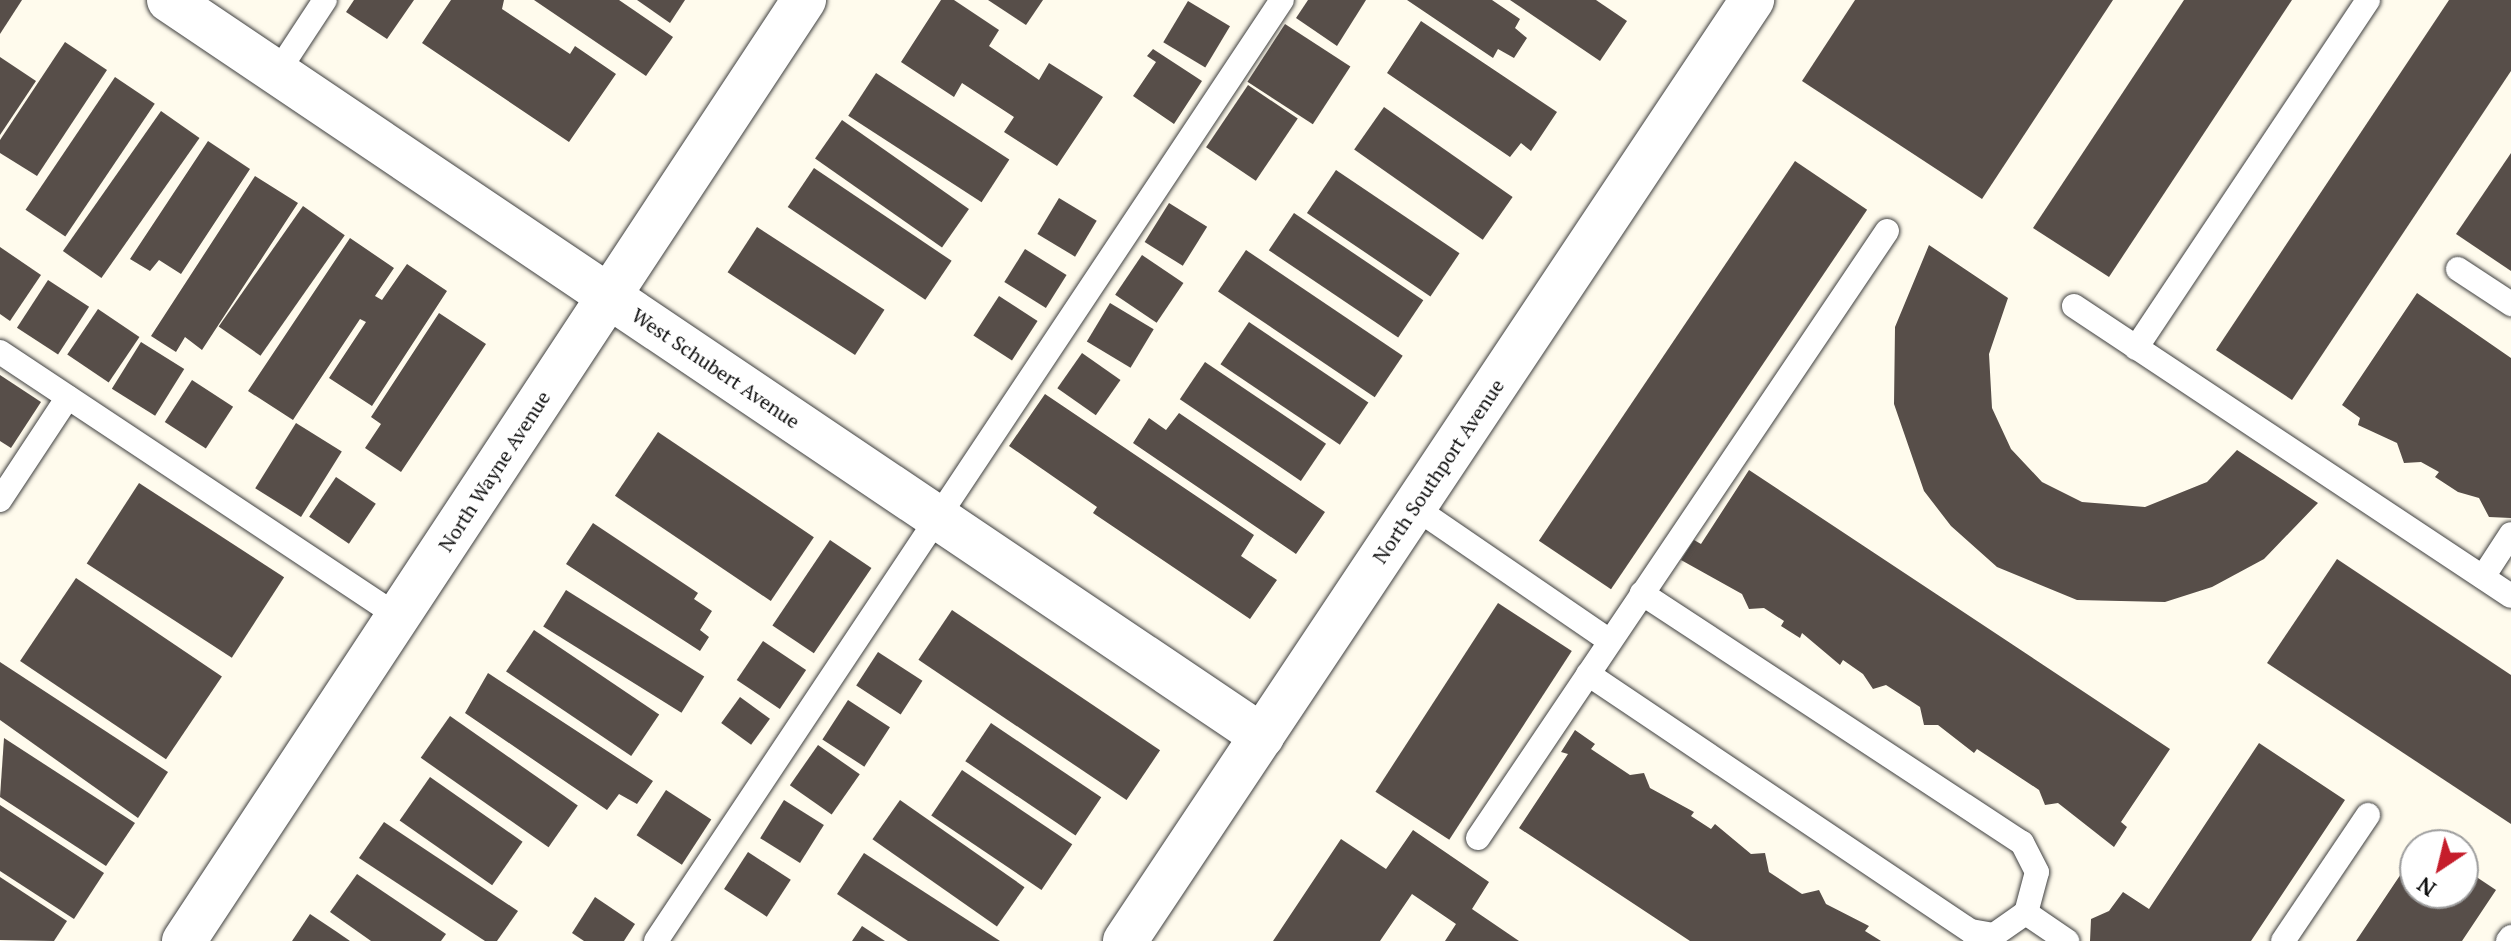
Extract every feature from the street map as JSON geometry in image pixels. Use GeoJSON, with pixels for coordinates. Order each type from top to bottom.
{"type":"FeatureCollection","features":[{"type":"Feature","properties":{"kind":"street","name":"West Schubert Avenue"},"geometry":{"type":"LineString","coordinates":[[169,0],[1262,736]]}},
{"type":"Feature","properties":{"kind":"street","name":"North Wayne Avenue"},"geometry":{"type":"LineString","coordinates":[[184,941],[804,0]]}},
{"type":"Feature","properties":{"kind":"street","name":"North Southport Avenue"},"geometry":{"type":"LineString","coordinates":[[1125,941],[1752,0]]}},
{"type":"Feature","properties":{"kind":"lane"},"geometry":{"type":"LineString","coordinates":[[277,73],[325,0]]}},
{"type":"Feature","properties":{"kind":"lane"},"geometry":{"type":"LineString","coordinates":[[656,941],[935,515],[1282,0]]}},
{"type":"Feature","properties":{"kind":"lane"},"geometry":{"type":"LineString","coordinates":[[2136,348],[2368,0]]}},
{"type":"Feature","properties":{"kind":"lane"},"geometry":{"type":"LineString","coordinates":[[1478,838],[1887,231]]}},
{"type":"Feature","properties":{"kind":"lane"},"geometry":{"type":"LineString","coordinates":[[2458,269],[2511,304]]}},
{"type":"Feature","properties":{"kind":"lane"},"geometry":{"type":"LineString","coordinates":[[2074,306],[2511,596]]}},
{"type":"Feature","properties":{"kind":"lane"},"geometry":{"type":"LineString","coordinates":[[0,352],[398,616]]}},
{"type":"Feature","properties":{"kind":"lane"},"geometry":{"type":"LineString","coordinates":[[0,500],[68,397]]}},
{"type":"Feature","properties":{"kind":"lane"},"geometry":{"type":"LineString","coordinates":[[1414,507],[1610,641]]}},
{"type":"Feature","properties":{"kind":"lane"},"geometry":{"type":"LineString","coordinates":[[2483,577],[2511,534]]}},
{"type":"Feature","properties":{"kind":"lane"},"geometry":{"type":"LineString","coordinates":[[1588,674],[1971,931],[1994,935],[2026,913],[2037,872],[2022,843],[1642,593]]}},
{"type":"Feature","properties":{"kind":"lane"},"geometry":{"type":"LineString","coordinates":[[2283,941],[2368,815]]}},
{"type":"Feature","properties":{"kind":"lane"},"geometry":{"type":"LineString","coordinates":[[2026,913],[2067,941]]}},
{"type":"Feature","properties":{"kind":"building"},"geometry":{"type":"Polygon","coordinates":[[[0,0],[22,0],[0,34],[0,0]]]}},
{"type":"Feature","properties":{"kind":"building"},"geometry":{"type":"Polygon","coordinates":[[[354,0],[414,0],[387,39],[346,12],[354,0]]]}},
{"type":"Feature","properties":{"kind":"building"},"geometry":{"type":"Polygon","coordinates":[[[451,0],[504,0],[502,9],[570,54],[575,46],[616,74],[569,142],[422,43],[451,0]]]}},
{"type":"Feature","properties":{"kind":"building"},"geometry":{"type":"Polygon","coordinates":[[[534,0],[619,0],[673,37],[646,76],[534,0]]]}},
{"type":"Feature","properties":{"kind":"building"},"geometry":{"type":"Polygon","coordinates":[[[637,0],[685,0],[670,23],[637,0]]]}},
{"type":"Feature","properties":{"kind":"building"},"geometry":{"type":"Polygon","coordinates":[[[941,0],[954,0],[999,30],[989,46],[1039,80],[1049,63],[1103,97],[1057,166],[1004,132],[1014,117],[962,83],[954,97],[901,62],[941,0]]]}},
{"type":"Feature","properties":{"kind":"building"},"geometry":{"type":"Polygon","coordinates":[[[988,0],[1043,0],[1026,25],[988,0]]]}},
{"type":"Feature","properties":{"kind":"building"},"geometry":{"type":"Polygon","coordinates":[[[1308,0],[1366,0],[1337,46],[1296,18],[1308,0]]]}},
{"type":"Feature","properties":{"kind":"building"},"geometry":{"type":"Polygon","coordinates":[[[1407,0],[1492,0],[1520,19],[1515,28],[1527,38],[1514,58],[1498,49],[1493,58],[1407,0]]]}},
{"type":"Feature","properties":{"kind":"building"},"geometry":{"type":"Polygon","coordinates":[[[1510,0],[1596,0],[1627,21],[1600,61],[1510,0]]]}},
{"type":"Feature","properties":{"kind":"building"},"geometry":{"type":"Polygon","coordinates":[[[1855,0],[2113,0],[1982,199],[1802,81],[1855,0]]]}},
{"type":"Feature","properties":{"kind":"building"},"geometry":{"type":"Polygon","coordinates":[[[2184,0],[2292,0],[2109,277],[2033,228],[2184,0]]]}},
{"type":"Feature","properties":{"kind":"building"},"geometry":{"type":"Polygon","coordinates":[[[2449,0],[2511,0],[2511,71],[2292,400],[2216,350],[2449,0]]]}},
{"type":"Feature","properties":{"kind":"building"},"geometry":{"type":"Polygon","coordinates":[[[1188,1],[1230,26],[1205,67],[1163,42],[1188,1]]]}},
{"type":"Feature","properties":{"kind":"building"},"geometry":{"type":"Polygon","coordinates":[[[1421,21],[1557,112],[1531,151],[1521,143],[1510,157],[1387,73],[1421,21]]]}},
{"type":"Feature","properties":{"kind":"building"},"geometry":{"type":"Polygon","coordinates":[[[1285,24],[1350,66],[1313,124],[1247,82],[1285,24]]]}},
{"type":"Feature","properties":{"kind":"building"},"geometry":{"type":"Polygon","coordinates":[[[65,42],[107,70],[37,176],[0,153],[0,140],[65,42]]]}},
{"type":"Feature","properties":{"kind":"building"},"geometry":{"type":"Polygon","coordinates":[[[1153,49],[1202,81],[1174,124],[1133,96],[1156,62],[1147,56],[1153,49]]]}},
{"type":"Feature","properties":{"kind":"building"},"geometry":{"type":"Polygon","coordinates":[[[0,57],[36,81],[0,135],[0,57]]]}},
{"type":"Feature","properties":{"kind":"building"},"geometry":{"type":"Polygon","coordinates":[[[876,73],[1009,160],[982,202],[848,116],[876,73]]]}},
{"type":"Feature","properties":{"kind":"building"},"geometry":{"type":"Polygon","coordinates":[[[115,77],[155,104],[65,236],[26,210],[115,77]]]}},
{"type":"Feature","properties":{"kind":"building"},"geometry":{"type":"Polygon","coordinates":[[[1248,85],[1298,119],[1256,181],[1206,147],[1248,85]]]}},
{"type":"Feature","properties":{"kind":"building"},"geometry":{"type":"Polygon","coordinates":[[[1384,107],[1513,197],[1483,240],[1354,150],[1384,107]]]}},
{"type":"Feature","properties":{"kind":"building"},"geometry":{"type":"Polygon","coordinates":[[[161,111],[200,138],[101,278],[63,251],[161,111]]]}},
{"type":"Feature","properties":{"kind":"building"},"geometry":{"type":"Polygon","coordinates":[[[842,120],[969,209],[942,247],[815,159],[842,120]]]}},
{"type":"Feature","properties":{"kind":"building"},"geometry":{"type":"Polygon","coordinates":[[[208,141],[250,169],[181,274],[159,260],[150,271],[130,259],[208,141]]]}},
{"type":"Feature","properties":{"kind":"building"},"geometry":{"type":"Polygon","coordinates":[[[2511,153],[2511,271],[2456,234],[2511,153]]]}},
{"type":"Feature","properties":{"kind":"building"},"geometry":{"type":"Polygon","coordinates":[[[1795,161],[1867,210],[1611,589],[1539,541],[1795,161]]]}},
{"type":"Feature","properties":{"kind":"building"},"geometry":{"type":"Polygon","coordinates":[[[814,168],[952,261],[925,300],[788,207],[814,168]]]}},
{"type":"Feature","properties":{"kind":"building"},"geometry":{"type":"Polygon","coordinates":[[[1336,170],[1460,253],[1430,296],[1307,213],[1336,170]]]}},
{"type":"Feature","properties":{"kind":"building"},"geometry":{"type":"Polygon","coordinates":[[[255,176],[298,203],[202,350],[185,337],[176,352],[151,336],[255,176]]]}},
{"type":"Feature","properties":{"kind":"building"},"geometry":{"type":"Polygon","coordinates":[[[1059,198],[1097,221],[1075,257],[1037,234],[1059,198]]]}},
{"type":"Feature","properties":{"kind":"building"},"geometry":{"type":"Polygon","coordinates":[[[1169,203],[1207,227],[1183,266],[1145,242],[1169,203]]]}},
{"type":"Feature","properties":{"kind":"building"},"geometry":{"type":"Polygon","coordinates":[[[303,206],[345,235],[260,356],[219,326],[303,206]]]}},
{"type":"Feature","properties":{"kind":"building"},"geometry":{"type":"Polygon","coordinates":[[[1294,213],[1423,300],[1398,338],[1269,250],[1294,213]]]}},
{"type":"Feature","properties":{"kind":"building"},"geometry":{"type":"Polygon","coordinates":[[[757,227],[884,310],[855,355],[728,272],[757,227]]]}},
{"type":"Feature","properties":{"kind":"building"},"geometry":{"type":"Polygon","coordinates":[[[350,238],[394,268],[375,296],[382,300],[407,264],[447,291],[372,406],[329,378],[366,322],[360,319],[293,420],[248,391],[350,238]]]}},
{"type":"Feature","properties":{"kind":"building"},"geometry":{"type":"Polygon","coordinates":[[[1929,245],[2008,298],[1989,354],[1992,408],[2011,449],[2042,482],[2082,502],[2145,507],[2207,482],[2237,450],[2318,503],[2264,559],[2212,587],[2165,602],[2077,600],[1997,567],[1951,526],[1924,491],[1894,404],[1895,327],[1929,245]]]}},
{"type":"Feature","properties":{"kind":"building"},"geometry":{"type":"Polygon","coordinates":[[[0,247],[41,275],[10,321],[0,314],[0,247]]]}},
{"type":"Feature","properties":{"kind":"building"},"geometry":{"type":"Polygon","coordinates":[[[1025,249],[1067,275],[1046,308],[1004,282],[1025,249]]]}},
{"type":"Feature","properties":{"kind":"building"},"geometry":{"type":"Polygon","coordinates":[[[1246,250],[1403,356],[1375,397],[1218,291],[1246,250]]]}},
{"type":"Feature","properties":{"kind":"building"},"geometry":{"type":"Polygon","coordinates":[[[1142,255],[1183,283],[1157,323],[1115,295],[1142,255]]]}},
{"type":"Feature","properties":{"kind":"building"},"geometry":{"type":"Polygon","coordinates":[[[48,280],[89,307],[58,354],[17,328],[48,280]]]}},
{"type":"Feature","properties":{"kind":"building"},"geometry":{"type":"Polygon","coordinates":[[[2417,293],[2511,358],[2511,518],[2489,517],[2479,498],[2458,492],[2435,477],[2439,472],[2421,462],[2404,463],[2397,443],[2358,425],[2360,418],[2342,405],[2417,293]]]}},
{"type":"Feature","properties":{"kind":"building"},"geometry":{"type":"Polygon","coordinates":[[[999,296],[1038,321],[1012,360],[973,335],[999,296]]]}},
{"type":"Feature","properties":{"kind":"building"},"geometry":{"type":"Polygon","coordinates":[[[1110,303],[1154,329],[1131,368],[1087,342],[1110,303]]]}},
{"type":"Feature","properties":{"kind":"building"},"geometry":{"type":"Polygon","coordinates":[[[98,309],[139,337],[109,383],[67,355],[98,309]]]}},
{"type":"Feature","properties":{"kind":"building"},"geometry":{"type":"Polygon","coordinates":[[[439,313],[486,344],[401,472],[365,448],[381,424],[371,417],[439,313]]]}},
{"type":"Feature","properties":{"kind":"building"},"geometry":{"type":"Polygon","coordinates":[[[1249,322],[1368,403],[1340,445],[1220,364],[1249,322]]]}},
{"type":"Feature","properties":{"kind":"building"},"geometry":{"type":"Polygon","coordinates":[[[141,342],[184,369],[155,416],[112,389],[141,342]]]}},
{"type":"Feature","properties":{"kind":"building"},"geometry":{"type":"Polygon","coordinates":[[[1082,353],[1121,380],[1096,415],[1057,388],[1082,353]]]}},
{"type":"Feature","properties":{"kind":"building"},"geometry":{"type":"Polygon","coordinates":[[[1205,362],[1326,444],[1301,481],[1180,399],[1205,362]]]}},
{"type":"Feature","properties":{"kind":"building"},"geometry":{"type":"Polygon","coordinates":[[[0,375],[41,402],[11,448],[0,441],[0,375]]]}},
{"type":"Feature","properties":{"kind":"building"},"geometry":{"type":"Polygon","coordinates":[[[192,380],[233,407],[206,449],[165,422],[192,380]]]}},
{"type":"Feature","properties":{"kind":"building"},"geometry":{"type":"Polygon","coordinates":[[[1045,394],[1254,535],[1241,556],[1277,580],[1250,619],[1093,513],[1097,507],[1009,446],[1045,394]]]}},
{"type":"Feature","properties":{"kind":"building"},"geometry":{"type":"Polygon","coordinates":[[[1179,413],[1325,512],[1296,554],[1133,443],[1149,418],[1166,430],[1179,413]]]}},
{"type":"Feature","properties":{"kind":"building"},"geometry":{"type":"Polygon","coordinates":[[[296,423],[342,452],[301,517],[255,488],[296,423]]]}},
{"type":"Feature","properties":{"kind":"building"},"geometry":{"type":"Polygon","coordinates":[[[658,432],[814,537],[771,601],[615,496],[658,432]]]}},
{"type":"Feature","properties":{"kind":"building"},"geometry":{"type":"Polygon","coordinates":[[[1749,470],[2170,749],[2121,822],[2127,827],[2114,847],[2058,803],[2045,805],[2039,790],[1977,749],[1974,753],[1938,725],[1924,725],[1920,707],[1886,685],[1873,689],[1863,674],[1843,660],[1840,665],[1802,633],[1800,638],[1781,626],[1784,621],[1764,608],[1749,609],[1742,594],[1681,560],[1694,540],[1701,544],[1749,470]]]}},
{"type":"Feature","properties":{"kind":"building"},"geometry":{"type":"Polygon","coordinates":[[[336,477],[376,504],[349,544],[309,517],[336,477]]]}},
{"type":"Feature","properties":{"kind":"building"},"geometry":{"type":"Polygon","coordinates":[[[139,483],[284,577],[232,658],[87,564],[139,483]]]}},
{"type":"Feature","properties":{"kind":"building"},"geometry":{"type":"Polygon","coordinates":[[[593,523],[698,593],[694,599],[712,611],[700,630],[709,637],[700,651],[566,564],[593,523]]]}},
{"type":"Feature","properties":{"kind":"building"},"geometry":{"type":"Polygon","coordinates":[[[830,540],[871,568],[814,653],[772,625],[830,540]]]}},
{"type":"Feature","properties":{"kind":"building"},"geometry":{"type":"Polygon","coordinates":[[[2337,559],[2511,675],[2511,824],[2267,663],[2337,559]]]}},
{"type":"Feature","properties":{"kind":"building"},"geometry":{"type":"Polygon","coordinates":[[[76,578],[222,676],[166,759],[20,661],[76,578]]]}},
{"type":"Feature","properties":{"kind":"building"},"geometry":{"type":"Polygon","coordinates":[[[566,590],[704,676],[681,713],[543,626],[566,590]]]}},
{"type":"Feature","properties":{"kind":"building"},"geometry":{"type":"Polygon","coordinates":[[[1498,603],[1572,651],[1449,840],[1375,792],[1498,603]]]}},
{"type":"Feature","properties":{"kind":"building"},"geometry":{"type":"Polygon","coordinates":[[[952,610],[1160,750],[1127,800],[918,660],[952,610]]]}},
{"type":"Feature","properties":{"kind":"building"},"geometry":{"type":"Polygon","coordinates":[[[534,630],[659,714],[631,756],[506,671],[534,630]]]}},
{"type":"Feature","properties":{"kind":"building"},"geometry":{"type":"Polygon","coordinates":[[[763,641],[806,670],[780,709],[737,680],[763,641]]]}},
{"type":"Feature","properties":{"kind":"building"},"geometry":{"type":"Polygon","coordinates":[[[878,652],[922,681],[901,714],[856,686],[878,652]]]}},
{"type":"Feature","properties":{"kind":"building"},"geometry":{"type":"Polygon","coordinates":[[[0,662],[168,772],[138,818],[0,720],[0,662]]]}},
{"type":"Feature","properties":{"kind":"building"},"geometry":{"type":"Polygon","coordinates":[[[488,673],[653,781],[637,804],[619,794],[607,810],[465,713],[488,673]]]}},
{"type":"Feature","properties":{"kind":"building"},"geometry":{"type":"Polygon","coordinates":[[[740,697],[770,719],[751,745],[721,723],[740,697]]]}},
{"type":"Feature","properties":{"kind":"building"},"geometry":{"type":"Polygon","coordinates":[[[848,700],[890,727],[864,767],[822,739],[848,700]]]}},
{"type":"Feature","properties":{"kind":"building"},"geometry":{"type":"Polygon","coordinates":[[[450,716],[578,805],[549,847],[421,758],[450,716]]]}},
{"type":"Feature","properties":{"kind":"building"},"geometry":{"type":"Polygon","coordinates":[[[991,723],[1101,797],[1076,836],[965,761],[991,723]]]}},
{"type":"Feature","properties":{"kind":"building"},"geometry":{"type":"Polygon","coordinates":[[[1575,730],[1595,744],[1591,749],[1630,775],[1644,773],[1650,788],[1694,812],[1691,816],[1711,829],[1715,824],[1751,854],[1765,853],[1769,872],[1802,894],[1819,890],[1826,904],[1869,926],[1865,931],[1881,941],[1690,941],[1519,828],[1568,754],[1561,752],[1575,730]]]}},
{"type":"Feature","properties":{"kind":"building"},"geometry":{"type":"Polygon","coordinates":[[[4,738],[135,823],[106,866],[0,797],[4,738]]]}},
{"type":"Feature","properties":{"kind":"building"},"geometry":{"type":"Polygon","coordinates":[[[2259,743],[2345,800],[2251,941],[2090,941],[2091,919],[2109,911],[2123,892],[2149,909],[2259,743]]]}},
{"type":"Feature","properties":{"kind":"building"},"geometry":{"type":"Polygon","coordinates":[[[818,745],[860,774],[832,814],[790,785],[818,745]]]}},
{"type":"Feature","properties":{"kind":"building"},"geometry":{"type":"Polygon","coordinates":[[[962,770],[1072,844],[1042,890],[931,816],[962,770]]]}},
{"type":"Feature","properties":{"kind":"building"},"geometry":{"type":"Polygon","coordinates":[[[430,777],[523,842],[492,885],[400,820],[430,777]]]}},
{"type":"Feature","properties":{"kind":"building"},"geometry":{"type":"Polygon","coordinates":[[[666,790],[711,819],[682,865],[637,835],[666,790]]]}},
{"type":"Feature","properties":{"kind":"building"},"geometry":{"type":"Polygon","coordinates":[[[784,800],[824,825],[800,863],[760,838],[784,800]]]}},
{"type":"Feature","properties":{"kind":"building"},"geometry":{"type":"Polygon","coordinates":[[[900,800],[1025,887],[997,927],[872,839],[900,800]]]}},
{"type":"Feature","properties":{"kind":"building"},"geometry":{"type":"Polygon","coordinates":[[[0,805],[104,873],[74,919],[0,871],[0,805]]]}},
{"type":"Feature","properties":{"kind":"building"},"geometry":{"type":"Polygon","coordinates":[[[384,822],[518,911],[497,941],[485,941],[359,858],[384,822]]]}},
{"type":"Feature","properties":{"kind":"building"},"geometry":{"type":"Polygon","coordinates":[[[1413,830],[1489,882],[1472,909],[1519,941],[1445,941],[1456,924],[1412,894],[1380,941],[1273,941],[1341,839],[1386,869],[1413,830]]]}},
{"type":"Feature","properties":{"kind":"building"},"geometry":{"type":"Polygon","coordinates":[[[748,852],[791,880],[767,917],[724,889],[748,852]]]}},
{"type":"Feature","properties":{"kind":"building"},"geometry":{"type":"Polygon","coordinates":[[[864,853],[1000,941],[908,941],[837,894],[864,853]]]}},
{"type":"Feature","properties":{"kind":"building"},"geometry":{"type":"Polygon","coordinates":[[[357,874],[446,934],[441,941],[371,941],[330,912],[357,874]]]}},
{"type":"Feature","properties":{"kind":"building"},"geometry":{"type":"Polygon","coordinates":[[[0,877],[67,921],[54,941],[0,940],[0,877]]]}},
{"type":"Feature","properties":{"kind":"building"},"geometry":{"type":"Polygon","coordinates":[[[2399,877],[2399,909],[2479,909],[2479,879],[2496,890],[2462,941],[2356,941],[2399,877]]]}},
{"type":"Feature","properties":{"kind":"building"},"geometry":{"type":"Polygon","coordinates":[[[595,897],[635,924],[624,941],[584,941],[572,933],[595,897]]]}},
{"type":"Feature","properties":{"kind":"building"},"geometry":{"type":"Polygon","coordinates":[[[310,914],[337,932],[350,941],[292,941],[310,914]]]}},
{"type":"Feature","properties":{"kind":"building"},"geometry":{"type":"Polygon","coordinates":[[[862,926],[885,941],[852,941],[862,926]]]}}]}
